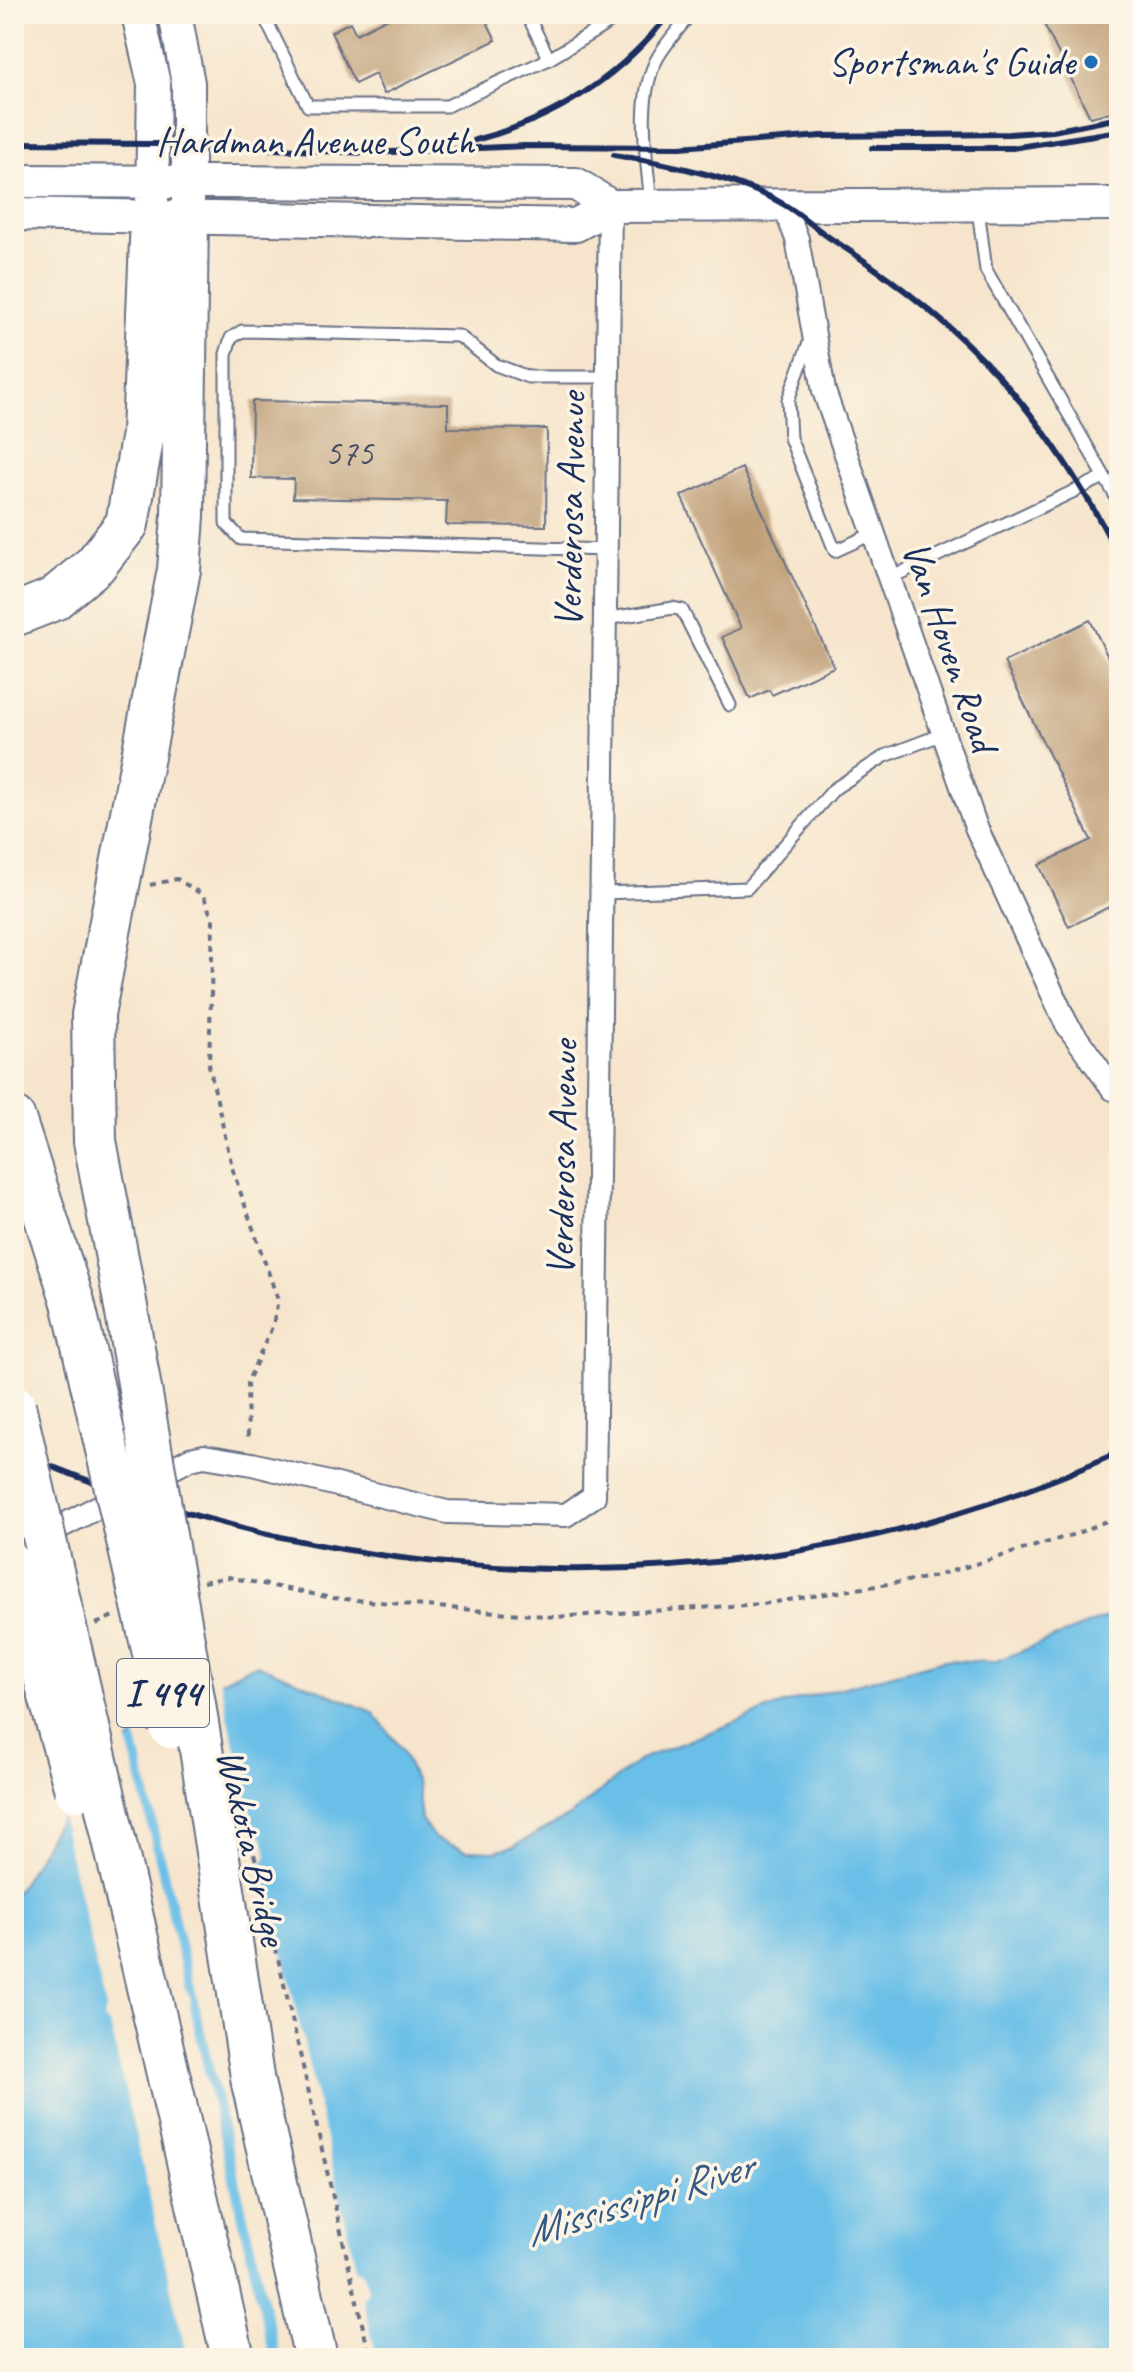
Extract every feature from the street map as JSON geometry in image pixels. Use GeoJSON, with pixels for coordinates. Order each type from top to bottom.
{"type":"FeatureCollection","features":[{"type":"Feature","properties":{"kind":"highway"},"geometry":{"type":"LineString","coordinates":[[14,615],[64,590],[95,565],[127,524],[143,434],[170,200]]}},
{"type":"Feature","properties":{"kind":"highway"},"geometry":{"type":"LineString","coordinates":[[170,200],[183,516],[179,570],[93,1015],[95,1141],[197,1720],[253,2083]]}},
{"type":"Feature","properties":{"kind":"highway","name":"Wakota Bridge"},"geometry":{"type":"LineString","coordinates":[[14,1119],[73,1302],[316,2358]]}},
{"type":"Feature","properties":{"kind":"highway","name":"I 494"},"geometry":{"type":"LineString","coordinates":[[14,1406],[233,2358]]}},
{"type":"Feature","properties":{"kind":"highway"},"geometry":{"type":"LineString","coordinates":[[14,1566],[56,1725],[175,2104]]}},
{"type":"Feature","properties":{"kind":"street"},"geometry":{"type":"LineString","coordinates":[[138,14],[154,84],[170,200]]}},
{"type":"Feature","properties":{"kind":"street"},"geometry":{"type":"LineString","coordinates":[[170,200],[188,83],[175,14]]}},
{"type":"Feature","properties":{"kind":"street","name":"Hardman Avenue South"},"geometry":{"type":"LineString","coordinates":[[14,181],[170,200],[576,225],[610,206],[1119,204]]}},
{"type":"Feature","properties":{"kind":"street","name":"Hardman Avenue South"},"geometry":{"type":"LineString","coordinates":[[14,214],[170,200]]}},
{"type":"Feature","properties":{"kind":"street","name":"Van Hoven Road"},"geometry":{"type":"LineString","coordinates":[[783,203],[797,239],[824,391],[976,827],[1066,1023],[1116,1089]]}},
{"type":"Feature","properties":{"kind":"street","name":"Verderosa Avenue"},"geometry":{"type":"LineString","coordinates":[[14,1551],[190,1459],[204,1456],[252,1464],[447,1512],[566,1515],[594,1496],[610,206]]}},
{"type":"Feature","properties":{"kind":"lane"},"geometry":{"type":"LineString","coordinates":[[263,14],[308,106],[447,106],[549,59],[623,14]]}},
{"type":"Feature","properties":{"kind":"lane"},"geometry":{"type":"LineString","coordinates":[[527,14],[549,59]]}},
{"type":"Feature","properties":{"kind":"lane"},"geometry":{"type":"LineString","coordinates":[[651,205],[647,160],[649,80],[658,57],[688,17]]}},
{"type":"Feature","properties":{"kind":"lane"},"geometry":{"type":"LineString","coordinates":[[977,204],[986,270],[1119,502]]}},
{"type":"Feature","properties":{"kind":"lane"},"geometry":{"type":"LineString","coordinates":[[606,550],[241,539],[226,523],[226,354],[231,338],[242,331],[459,336],[496,365],[528,377],[608,377]]}},
{"type":"Feature","properties":{"kind":"lane"},"geometry":{"type":"LineString","coordinates":[[813,332],[788,400],[790,438],[835,551],[872,534]]}},
{"type":"Feature","properties":{"kind":"lane"},"geometry":{"type":"LineString","coordinates":[[888,579],[1104,477]]}},
{"type":"Feature","properties":{"kind":"lane"},"geometry":{"type":"LineString","coordinates":[[605,619],[673,608],[682,610],[730,705]]}},
{"type":"Feature","properties":{"kind":"lane"},"geometry":{"type":"LineString","coordinates":[[602,893],[747,888],[834,789],[885,756],[943,734]]}},
{"type":"Feature","properties":{"kind":"path"},"geometry":{"type":"LineString","coordinates":[[143,891],[153,882],[177,879],[203,895],[213,920],[209,1065],[233,1171],[278,1300],[273,1325],[247,1383],[246,1426],[252,1464]]}},
{"type":"Feature","properties":{"kind":"path"},"geometry":{"type":"LineString","coordinates":[[190,1585],[228,1577],[332,1598],[555,1617],[763,1604],[932,1577],[1075,1534],[1119,1516]]}},
{"type":"Feature","properties":{"kind":"path"},"geometry":{"type":"LineString","coordinates":[[93,1626],[122,1612]]}},
{"type":"Feature","properties":{"kind":"path","name":"Wakota Bridge"},"geometry":{"type":"LineString","coordinates":[[245,1818],[370,2358]]}},
{"type":"Feature","properties":{"kind":"water","name":"Mississippi River"},"geometry":{"type":"Polygon","coordinates":[[[1119,1612],[1119,2358],[14,2358],[14,1894],[83,1789],[148,1725],[198,1693],[257,1664],[373,1712],[402,1750],[417,1785],[421,1819],[435,1839],[465,1850],[494,1851],[514,1846],[571,1815],[641,1759],[783,1704],[944,1660],[994,1662],[1119,1612]]]}},
{"type":"Feature","properties":{"kind":"pier"},"geometry":{"type":"Polygon","coordinates":[[[219,1677],[255,1832],[263,1837],[267,1856],[262,1863],[356,2267],[363,2272],[368,2290],[363,2298],[377,2358],[281,2358],[135,1730],[192,1689],[219,1677]]]}},
{"type":"Feature","properties":{"kind":"pier"},"geometry":{"type":"Polygon","coordinates":[[[127,1737],[185,1989],[191,1999],[189,2005],[270,2358],[187,2358],[110,2025],[104,2020],[106,2008],[60,1812],[111,1748],[127,1737]]]}},
{"type":"Feature","properties":{"kind":"building"},"geometry":{"type":"Polygon","coordinates":[[[396,14],[483,14],[496,40],[384,94],[375,74],[355,84],[331,32],[350,22],[356,34],[396,14]]]}},
{"type":"Feature","properties":{"kind":"building","name":"Sportsman's Guide"},"geometry":{"type":"Polygon","coordinates":[[[1039,14],[1119,14],[1119,110],[1090,117],[1039,14]]]}},
{"type":"Feature","properties":{"kind":"building"},"geometry":{"type":"Polygon","coordinates":[[[252,401],[448,404],[448,428],[547,429],[546,526],[446,525],[447,501],[293,498],[294,479],[251,478],[252,401]]]}},
{"type":"Feature","properties":{"kind":"building"},"geometry":{"type":"Polygon","coordinates":[[[742,468],[834,667],[772,695],[769,690],[750,699],[722,637],[741,628],[681,496],[742,468]]]}},
{"type":"Feature","properties":{"kind":"building"},"geometry":{"type":"Polygon","coordinates":[[[1090,620],[1119,680],[1119,902],[1069,927],[1039,865],[1091,840],[1004,662],[1090,620]]]}},
{"type":"Feature","properties":{"kind":"railway"},"geometry":{"type":"LineString","coordinates":[[475,140],[532,121],[583,94],[629,58],[669,14]]}},
{"type":"Feature","properties":{"kind":"railway"},"geometry":{"type":"LineString","coordinates":[[14,143],[154,144],[369,153],[525,146],[680,147],[822,136],[1009,134],[1053,131],[1119,118]]}},
{"type":"Feature","properties":{"kind":"railway"},"geometry":{"type":"LineString","coordinates":[[872,148],[1012,148],[1119,131]]}},
{"type":"Feature","properties":{"kind":"railway"},"geometry":{"type":"LineString","coordinates":[[614,155],[701,173],[765,195],[796,212],[924,306],[964,341],[1032,416],[1091,505],[1119,556]]}},
{"type":"Feature","properties":{"kind":"railway"},"geometry":{"type":"LineString","coordinates":[[14,1451],[149,1501],[286,1538],[426,1561],[566,1569],[707,1563],[847,1542],[984,1505],[1119,1452]]}},
{"type":"Feature","properties":{"kind":"place","name":"Sportsman's Guide"},"geometry":{"type":"Point","coordinates":[1091,62]}}]}
